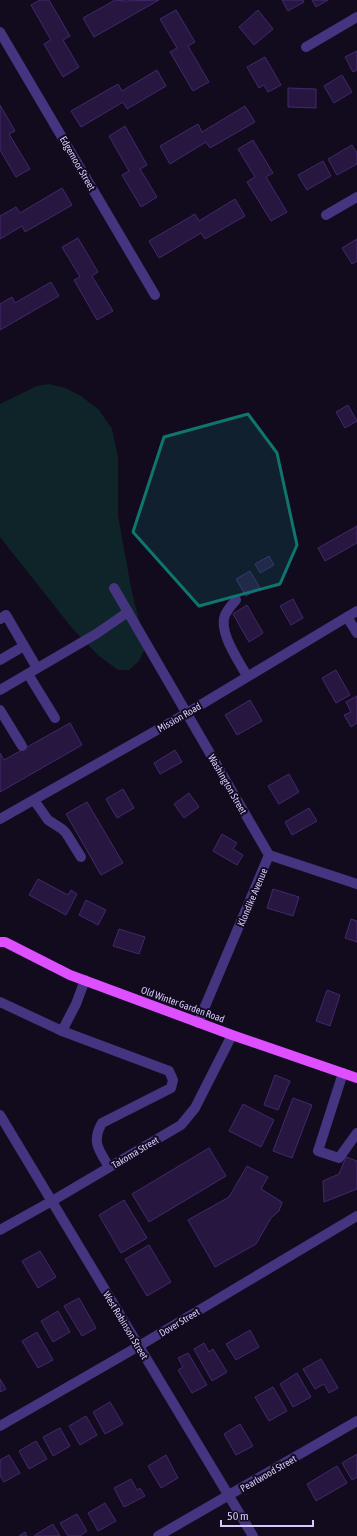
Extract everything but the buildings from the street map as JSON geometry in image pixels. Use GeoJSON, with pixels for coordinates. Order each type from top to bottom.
{"type":"FeatureCollection","features":[{"type":"Feature","properties":{"kind":"main road","name":"Old Winter Garden Road"},"geometry":{"type":"LineString","coordinates":[[0,932],[3,942],[70,975],[232,1036],[357,1078]]}},
{"type":"Feature","properties":{"kind":"street"},"geometry":{"type":"LineString","coordinates":[[306,47],[357,17]]}},
{"type":"Feature","properties":{"kind":"street","name":"Edgemoor Street"},"geometry":{"type":"LineString","coordinates":[[0,32],[155,294]]}},
{"type":"Feature","properties":{"kind":"street"},"geometry":{"type":"LineString","coordinates":[[326,215],[357,197]]}},
{"type":"Feature","properties":{"kind":"street","name":"Washington Street"},"geometry":{"type":"LineString","coordinates":[[114,588],[269,855]]}},
{"type":"Feature","properties":{"kind":"street"},"geometry":{"type":"LineString","coordinates":[[236,600],[224,617],[225,634],[232,650],[247,676]]}},
{"type":"Feature","properties":{"kind":"street","name":"Mission Road"},"geometry":{"type":"LineString","coordinates":[[0,819],[187,713],[357,611]]}},
{"type":"Feature","properties":{"kind":"street"},"geometry":{"type":"LineString","coordinates":[[0,690],[96,634],[128,612]]}},
{"type":"Feature","properties":{"kind":"street"},"geometry":{"type":"LineString","coordinates":[[0,619],[6,615],[37,668]]}},
{"type":"Feature","properties":{"kind":"street"},"geometry":{"type":"LineString","coordinates":[[347,617],[357,633]]}},
{"type":"Feature","properties":{"kind":"street"},"geometry":{"type":"LineString","coordinates":[[0,660],[24,646]]}},
{"type":"Feature","properties":{"kind":"street"},"geometry":{"type":"LineString","coordinates":[[28,674],[54,718]]}},
{"type":"Feature","properties":{"kind":"street"},"geometry":{"type":"LineString","coordinates":[[0,710],[22,746]]}},
{"type":"Feature","properties":{"kind":"street"},"geometry":{"type":"LineString","coordinates":[[34,800],[48,820],[66,833],[81,857]]}},
{"type":"Feature","properties":{"kind":"street","name":"Klondike Avenue"},"geometry":{"type":"LineString","coordinates":[[198,1023],[269,855],[357,884]]}},
{"type":"Feature","properties":{"kind":"street"},"geometry":{"type":"LineString","coordinates":[[62,1031],[76,1004],[85,980]]}},
{"type":"Feature","properties":{"kind":"street"},"geometry":{"type":"LineString","coordinates":[[0,1002],[62,1031],[169,1072],[173,1080],[171,1088],[102,1123],[96,1133],[96,1142],[99,1152],[109,1167]]}},
{"type":"Feature","properties":{"kind":"street","name":"Takoma Street"},"geometry":{"type":"LineString","coordinates":[[0,1230],[181,1125],[195,1108],[232,1036]]}},
{"type":"Feature","properties":{"kind":"street"},"geometry":{"type":"LineString","coordinates":[[343,1073],[318,1151],[339,1158],[357,1133]]}},
{"type":"Feature","properties":{"kind":"street","name":"West Robinson Street"},"geometry":{"type":"LineString","coordinates":[[0,1115],[253,1536]]}},
{"type":"Feature","properties":{"kind":"street","name":"Dover Street"},"geometry":{"type":"LineString","coordinates":[[0,1426],[139,1346],[357,1216]]}},
{"type":"Feature","properties":{"kind":"street","name":"Pearlwood Street"},"geometry":{"type":"LineString","coordinates":[[158,1536],[357,1421]]}},
{"type":"Feature","properties":{"kind":"highlighted area"},"geometry":{"type":"Polygon","coordinates":[[[248,414],[277,453],[297,545],[280,584],[199,606],[133,532],[164,437],[248,414]]]}},
{"type":"Feature","properties":{"kind":"green space"},"geometry":{"type":"Polygon","coordinates":[[[49,384],[65,388],[81,396],[99,410],[112,429],[118,457],[118,516],[132,593],[145,649],[139,661],[129,670],[118,670],[99,656],[72,628],[0,537],[0,404],[37,386],[49,384]]]}}]}
